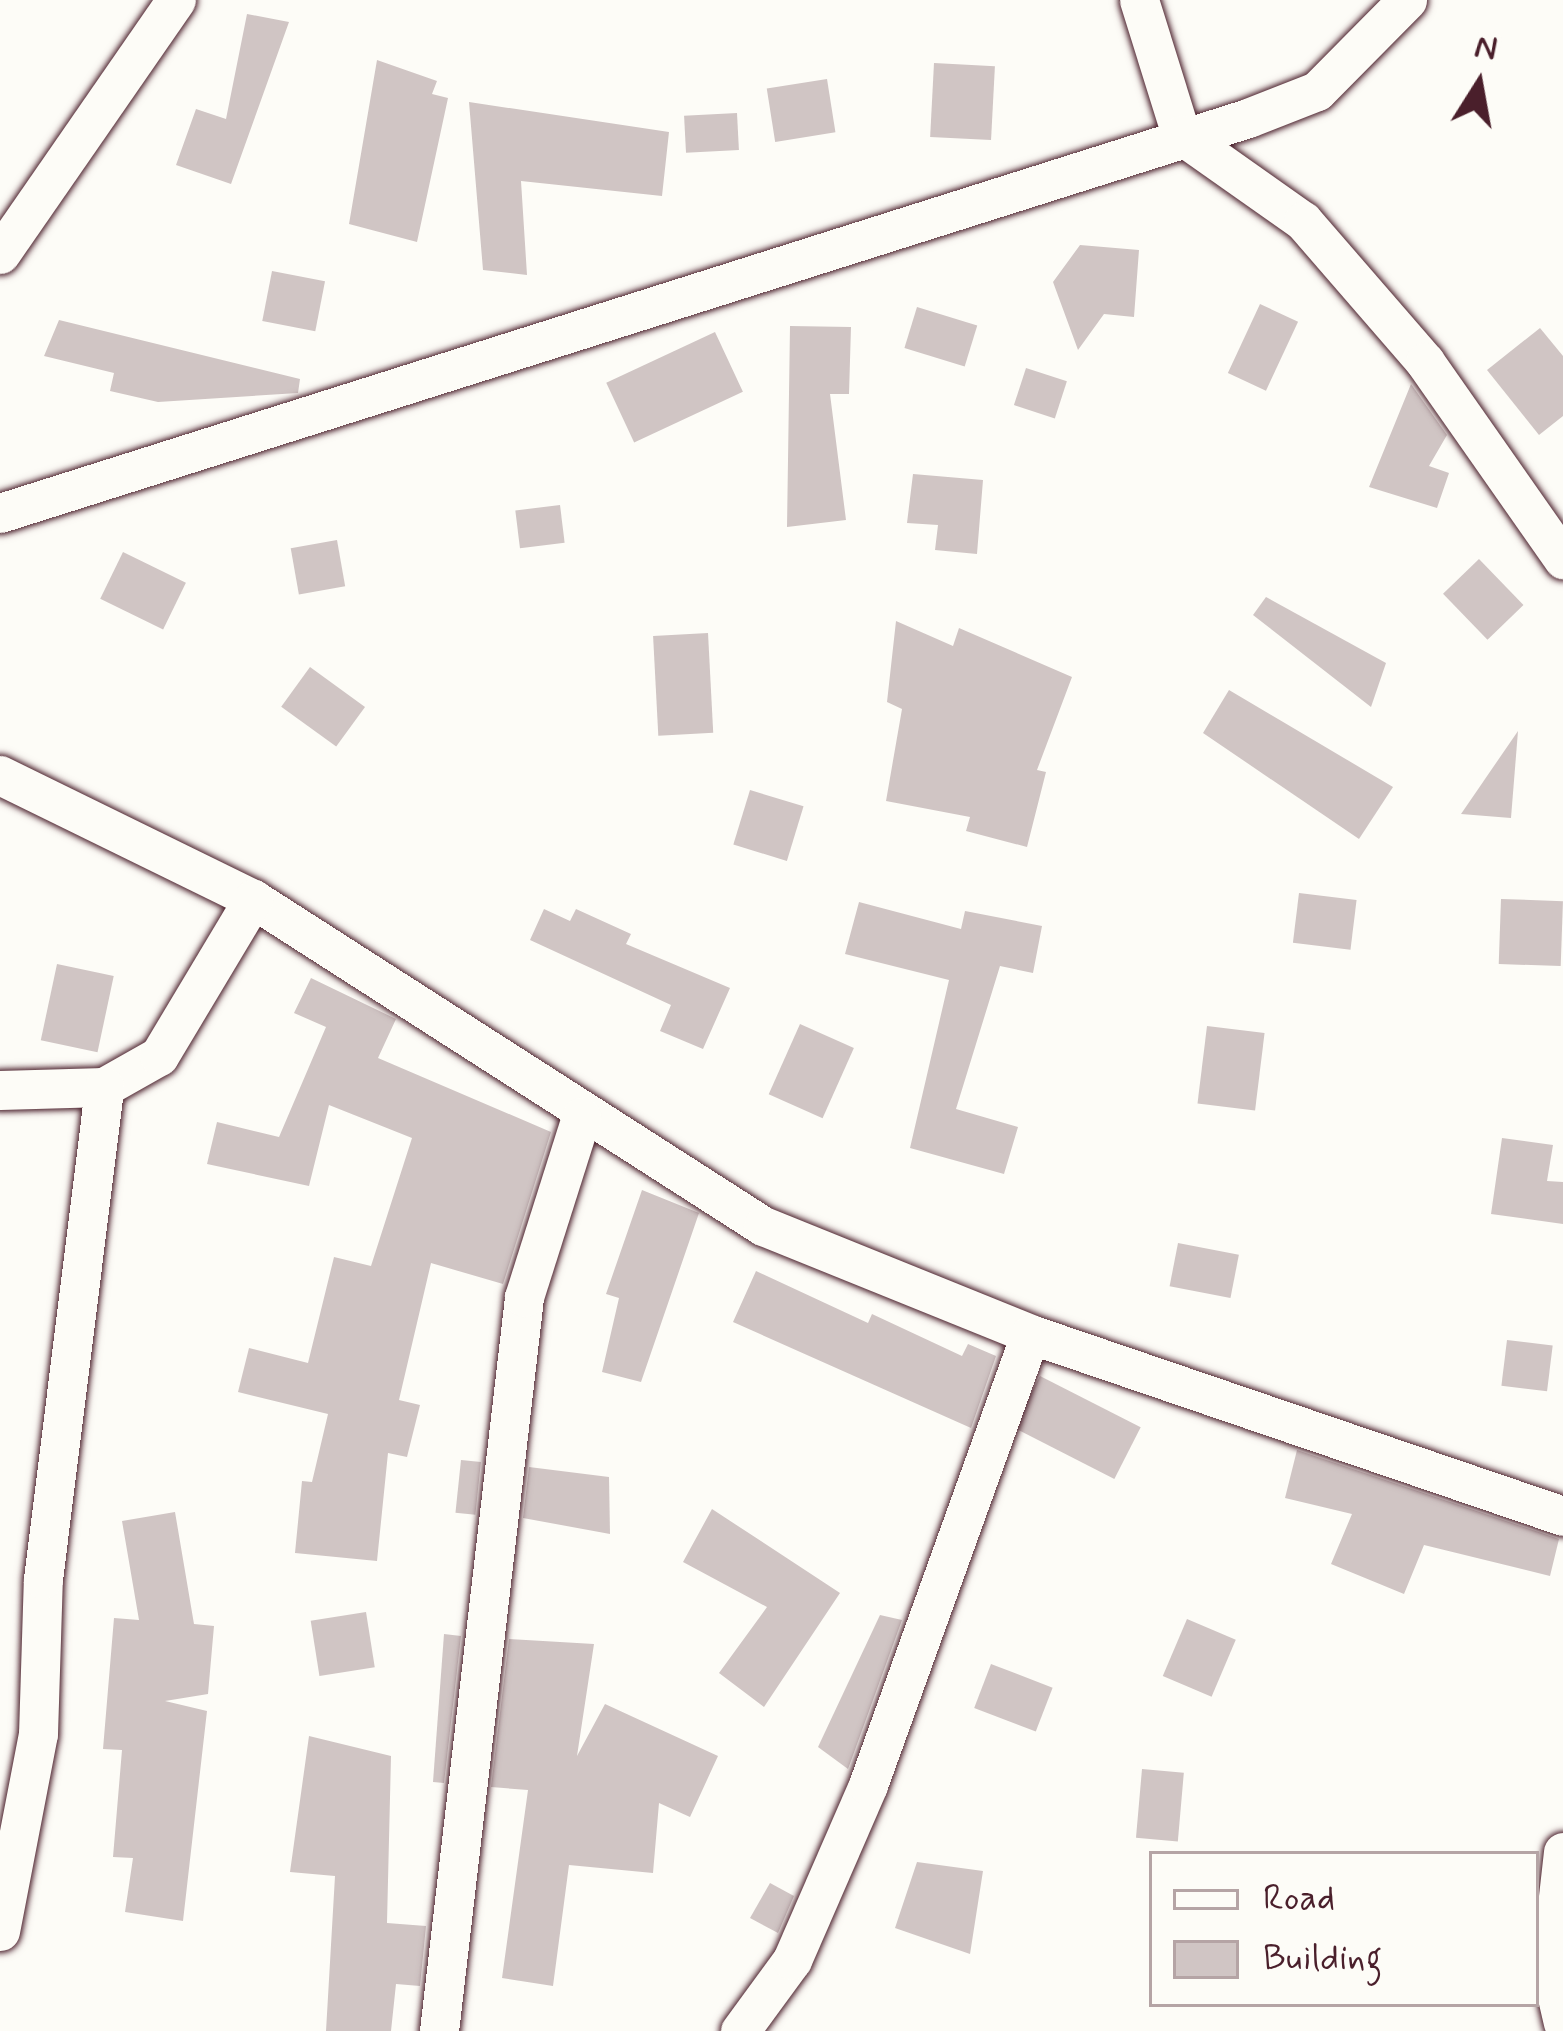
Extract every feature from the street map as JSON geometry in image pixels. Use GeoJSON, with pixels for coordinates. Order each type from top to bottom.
{"type":"FeatureCollection","features":[{"type":"Feature","properties":{"kind":"street"},"geometry":{"type":"LineString","coordinates":[[1139,0],[1181,135],[1303,221],[1425,362],[1563,559]]}},
{"type":"Feature","properties":{"kind":"street"},"geometry":{"type":"LineString","coordinates":[[0,513],[1318,91],[1407,0]]}},
{"type":"Feature","properties":{"kind":"street"},"geometry":{"type":"LineString","coordinates":[[0,254],[169,2]]}},
{"type":"Feature","properties":{"kind":"street"},"geometry":{"type":"LineString","coordinates":[[0,775],[253,898],[580,1118],[763,1226],[1030,1334],[1563,1516]]}},
{"type":"Feature","properties":{"kind":"street"},"geometry":{"type":"LineString","coordinates":[[0,1090],[104,1087],[159,1056],[253,898]]}},
{"type":"Feature","properties":{"kind":"street"},"geometry":{"type":"LineString","coordinates":[[0,1931],[38,1734],[44,1579],[104,1087]]}},
{"type":"Feature","properties":{"kind":"street"},"geometry":{"type":"LineString","coordinates":[[439,2031],[524,1297],[580,1118]]}},
{"type":"Feature","properties":{"kind":"street"},"geometry":{"type":"LineString","coordinates":[[740,2031],[792,1960],[868,1786],[1030,1334]]}},
{"type":"Feature","properties":{"kind":"street"},"geometry":{"type":"LineString","coordinates":[[1563,1852],[1550,1967],[1563,2023]]}},
{"type":"Feature","properties":{"kind":"building"},"geometry":{"type":"Polygon","coordinates":[[[247,14],[289,22],[231,184],[176,165],[196,109],[226,119],[247,14]]]}},
{"type":"Feature","properties":{"kind":"building"},"geometry":{"type":"Polygon","coordinates":[[[377,60],[437,81],[432,94],[448,98],[417,242],[349,224],[377,60]]]}},
{"type":"Feature","properties":{"kind":"building"},"geometry":{"type":"Polygon","coordinates":[[[934,63],[995,66],[991,140],[930,137],[934,63]]]}},
{"type":"Feature","properties":{"kind":"building"},"geometry":{"type":"Polygon","coordinates":[[[827,79],[835,132],[775,142],[767,89],[827,79]]]}},
{"type":"Feature","properties":{"kind":"building"},"geometry":{"type":"Polygon","coordinates":[[[469,102],[669,132],[662,196],[521,181],[527,275],[483,270],[469,102]]]}},
{"type":"Feature","properties":{"kind":"building"},"geometry":{"type":"Polygon","coordinates":[[[737,113],[739,150],[686,153],[684,116],[737,113]]]}},
{"type":"Feature","properties":{"kind":"building"},"geometry":{"type":"Polygon","coordinates":[[[1080,245],[1139,250],[1134,317],[1104,314],[1078,350],[1053,282],[1080,245]]]}},
{"type":"Feature","properties":{"kind":"building"},"geometry":{"type":"Polygon","coordinates":[[[272,271],[325,281],[315,331],[262,321],[272,271]]]}},
{"type":"Feature","properties":{"kind":"building"},"geometry":{"type":"Polygon","coordinates":[[[1260,304],[1298,322],[1266,391],[1228,373],[1260,304]]]}},
{"type":"Feature","properties":{"kind":"building"},"geometry":{"type":"Polygon","coordinates":[[[917,307],[977,325],[965,367],[904,348],[917,307]]]}},
{"type":"Feature","properties":{"kind":"building"},"geometry":{"type":"Polygon","coordinates":[[[59,320],[300,379],[298,393],[158,402],[110,391],[114,373],[44,356],[59,320]]]}},
{"type":"Feature","properties":{"kind":"building"},"geometry":{"type":"Polygon","coordinates":[[[790,326],[851,327],[849,394],[830,394],[846,520],[787,527],[790,326]]]}},
{"type":"Feature","properties":{"kind":"building"},"geometry":{"type":"Polygon","coordinates":[[[1540,328],[1563,356],[1563,416],[1539,435],[1487,370],[1540,328]]]}},
{"type":"Feature","properties":{"kind":"building"},"geometry":{"type":"Polygon","coordinates":[[[715,332],[743,392],[634,443],[606,383],[715,332]]]}},
{"type":"Feature","properties":{"kind":"building"},"geometry":{"type":"Polygon","coordinates":[[[1026,368],[1067,381],[1055,418],[1014,405],[1026,368]]]}},
{"type":"Feature","properties":{"kind":"building"},"geometry":{"type":"Polygon","coordinates":[[[1411,384],[1447,435],[1429,466],[1449,473],[1437,508],[1369,487],[1411,384]]]}},
{"type":"Feature","properties":{"kind":"building"},"geometry":{"type":"Polygon","coordinates":[[[913,474],[983,480],[977,554],[935,550],[938,525],[907,523],[913,474]]]}},
{"type":"Feature","properties":{"kind":"building"},"geometry":{"type":"Polygon","coordinates":[[[560,505],[565,543],[520,548],[515,510],[560,505]]]}},
{"type":"Feature","properties":{"kind":"building"},"geometry":{"type":"Polygon","coordinates":[[[337,540],[345,586],[299,594],[291,548],[337,540]]]}},
{"type":"Feature","properties":{"kind":"building"},"geometry":{"type":"Polygon","coordinates":[[[123,552],[186,583],[163,629],[100,599],[123,552]]]}},
{"type":"Feature","properties":{"kind":"building"},"geometry":{"type":"Polygon","coordinates":[[[1479,559],[1523,605],[1487,640],[1443,594],[1479,559]]]}},
{"type":"Feature","properties":{"kind":"building"},"geometry":{"type":"Polygon","coordinates":[[[1266,597],[1386,663],[1371,707],[1253,615],[1266,597]]]}},
{"type":"Feature","properties":{"kind":"building"},"geometry":{"type":"Polygon","coordinates":[[[896,621],[953,646],[959,628],[1072,677],[1037,770],[1046,772],[1027,847],[966,831],[970,817],[886,801],[902,709],[887,702],[896,621]]]}},
{"type":"Feature","properties":{"kind":"building"},"geometry":{"type":"Polygon","coordinates":[[[708,633],[713,733],[658,736],[653,636],[708,633]]]}},
{"type":"Feature","properties":{"kind":"building"},"geometry":{"type":"Polygon","coordinates":[[[310,667],[365,707],[336,747],[281,707],[310,667]]]}},
{"type":"Feature","properties":{"kind":"building"},"geometry":{"type":"Polygon","coordinates":[[[1229,690],[1393,787],[1359,839],[1203,733],[1229,690]]]}},
{"type":"Feature","properties":{"kind":"building"},"geometry":{"type":"Polygon","coordinates":[[[1518,731],[1511,818],[1461,814],[1518,731]]]}},
{"type":"Feature","properties":{"kind":"building"},"geometry":{"type":"Polygon","coordinates":[[[750,790],[804,806],[787,861],[733,845],[750,790]]]}},
{"type":"Feature","properties":{"kind":"building"},"geometry":{"type":"Polygon","coordinates":[[[1299,893],[1357,900],[1350,950],[1293,943],[1299,893]]]}},
{"type":"Feature","properties":{"kind":"building"},"geometry":{"type":"Polygon","coordinates":[[[1501,899],[1563,901],[1561,966],[1499,964],[1501,899]]]}},
{"type":"Feature","properties":{"kind":"building"},"geometry":{"type":"Polygon","coordinates":[[[859,902],[961,929],[965,911],[1042,926],[1033,973],[1000,966],[956,1109],[1018,1127],[1004,1174],[910,1148],[949,980],[845,954],[859,902]]]}},
{"type":"Feature","properties":{"kind":"building"},"geometry":{"type":"Polygon","coordinates":[[[544,909],[570,921],[576,909],[631,934],[626,944],[730,988],[703,1049],[660,1031],[671,1005],[530,940],[544,909]]]}},
{"type":"Feature","properties":{"kind":"building"},"geometry":{"type":"Polygon","coordinates":[[[57,964],[114,976],[98,1052],[41,1040],[57,964]]]}},
{"type":"Feature","properties":{"kind":"building"},"geometry":{"type":"Polygon","coordinates":[[[311,978],[396,1019],[378,1058],[551,1132],[503,1284],[431,1263],[399,1400],[420,1405],[407,1457],[388,1453],[377,1561],[295,1553],[302,1481],[312,1482],[328,1414],[238,1392],[249,1348],[308,1363],[334,1257],[371,1266],[412,1138],[329,1105],[309,1186],[207,1164],[217,1122],[279,1137],[326,1027],[294,1013],[311,978]]]}},
{"type":"Feature","properties":{"kind":"building"},"geometry":{"type":"Polygon","coordinates":[[[800,1024],[854,1048],[823,1118],[769,1094],[800,1024]]]}},
{"type":"Feature","properties":{"kind":"building"},"geometry":{"type":"Polygon","coordinates":[[[1207,1026],[1265,1033],[1255,1110],[1197,1103],[1207,1026]]]}},
{"type":"Feature","properties":{"kind":"building"},"geometry":{"type":"Polygon","coordinates":[[[1502,1138],[1553,1145],[1547,1181],[1563,1182],[1563,1224],[1491,1214],[1502,1138]]]}},
{"type":"Feature","properties":{"kind":"building"},"geometry":{"type":"Polygon","coordinates":[[[642,1190],[699,1213],[641,1382],[602,1372],[619,1298],[606,1294],[642,1190]]]}},
{"type":"Feature","properties":{"kind":"building"},"geometry":{"type":"Polygon","coordinates":[[[1178,1243],[1239,1255],[1230,1298],[1170,1286],[1178,1243]]]}},
{"type":"Feature","properties":{"kind":"building"},"geometry":{"type":"Polygon","coordinates":[[[756,1271],[868,1323],[872,1314],[962,1356],[968,1344],[996,1356],[971,1428],[733,1322],[756,1271]]]}},
{"type":"Feature","properties":{"kind":"building"},"geometry":{"type":"Polygon","coordinates":[[[1507,1340],[1553,1346],[1547,1391],[1501,1386],[1507,1340]]]}},
{"type":"Feature","properties":{"kind":"building"},"geometry":{"type":"Polygon","coordinates":[[[1040,1376],[1141,1427],[1114,1479],[1014,1428],[1040,1376]]]}},
{"type":"Feature","properties":{"kind":"building"},"geometry":{"type":"Polygon","coordinates":[[[1297,1450],[1559,1539],[1550,1576],[1424,1545],[1404,1594],[1331,1564],[1352,1514],[1285,1498],[1297,1450]]]}},
{"type":"Feature","properties":{"kind":"building"},"geometry":{"type":"Polygon","coordinates":[[[461,1460],[481,1462],[475,1515],[455,1513],[461,1460]]]}},
{"type":"Feature","properties":{"kind":"building"},"geometry":{"type":"Polygon","coordinates":[[[529,1467],[609,1477],[610,1534],[523,1518],[529,1467]]]}},
{"type":"Feature","properties":{"kind":"building"},"geometry":{"type":"Polygon","coordinates":[[[712,1509],[840,1593],[764,1707],[719,1673],[767,1607],[683,1562],[712,1509]]]}},
{"type":"Feature","properties":{"kind":"building"},"geometry":{"type":"Polygon","coordinates":[[[175,1512],[194,1624],[214,1626],[208,1694],[165,1701],[207,1711],[183,1921],[125,1912],[133,1858],[113,1857],[122,1750],[103,1749],[114,1618],[139,1620],[122,1521],[175,1512]]]}},
{"type":"Feature","properties":{"kind":"building"},"geometry":{"type":"Polygon","coordinates":[[[366,1612],[375,1667],[319,1676],[311,1621],[366,1612]]]}},
{"type":"Feature","properties":{"kind":"building"},"geometry":{"type":"Polygon","coordinates":[[[880,1615],[902,1620],[848,1769],[818,1747],[880,1615]]]}},
{"type":"Feature","properties":{"kind":"building"},"geometry":{"type":"Polygon","coordinates":[[[1187,1619],[1236,1640],[1212,1697],[1163,1676],[1187,1619]]]}},
{"type":"Feature","properties":{"kind":"building"},"geometry":{"type":"Polygon","coordinates":[[[444,1634],[461,1636],[444,1783],[433,1782],[444,1634]]]}},
{"type":"Feature","properties":{"kind":"building"},"geometry":{"type":"Polygon","coordinates":[[[509,1639],[594,1644],[577,1756],[605,1704],[718,1756],[690,1817],[659,1803],[653,1873],[569,1865],[553,1986],[502,1978],[528,1790],[491,1787],[509,1639]]]}},
{"type":"Feature","properties":{"kind":"building"},"geometry":{"type":"Polygon","coordinates":[[[991,1664],[1053,1688],[1036,1732],[974,1708],[991,1664]]]}},
{"type":"Feature","properties":{"kind":"building"},"geometry":{"type":"Polygon","coordinates":[[[309,1736],[391,1756],[387,1923],[426,1926],[420,1986],[396,1984],[391,2031],[326,2031],[335,1876],[290,1872],[309,1736]]]}},
{"type":"Feature","properties":{"kind":"building"},"geometry":{"type":"Polygon","coordinates":[[[1142,1769],[1184,1773],[1178,1841],[1136,1838],[1142,1769]]]}},
{"type":"Feature","properties":{"kind":"building"},"geometry":{"type":"Polygon","coordinates":[[[917,1862],[983,1871],[970,1954],[895,1928],[917,1862]]]}},
{"type":"Feature","properties":{"kind":"building"},"geometry":{"type":"Polygon","coordinates":[[[770,1883],[794,1896],[778,1933],[750,1918],[770,1883]]]}}]}
